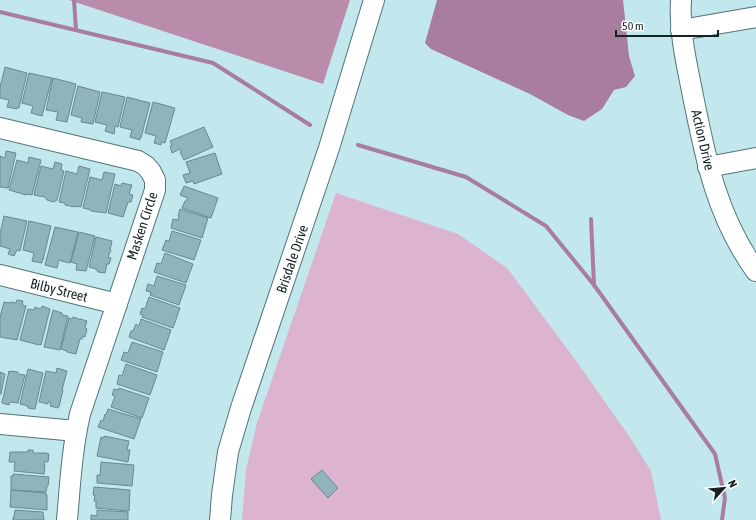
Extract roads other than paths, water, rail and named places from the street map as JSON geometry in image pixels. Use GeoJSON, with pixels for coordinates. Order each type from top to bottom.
{"type":"FeatureCollection","features":[{"type":"Feature","properties":{"kind":"street","name":"Brisdale Drive"},"geometry":{"type":"LineString","coordinates":[[220,520],[228,452],[241,408],[329,148],[374,0]]}},
{"type":"Feature","properties":{"kind":"street","name":"Action Drive"},"geometry":{"type":"LineString","coordinates":[[681,0],[681,30],[684,51],[703,149],[714,189],[723,212],[737,240],[756,271]]}},
{"type":"Feature","properties":{"kind":"street"},"geometry":{"type":"LineString","coordinates":[[681,30],[756,18]]}},
{"type":"Feature","properties":{"kind":"street","name":"Masken Circle"},"geometry":{"type":"LineString","coordinates":[[0,128],[138,161],[146,166],[155,180],[155,190],[80,414],[76,432],[67,520]]}},
{"type":"Feature","properties":{"kind":"street"},"geometry":{"type":"LineString","coordinates":[[708,167],[756,158]]}},
{"type":"Feature","properties":{"kind":"street","name":"Bilby Street"},"geometry":{"type":"LineString","coordinates":[[0,275],[117,304]]}},
{"type":"Feature","properties":{"kind":"street"},"geometry":{"type":"LineString","coordinates":[[0,424],[76,432]]}},
{"type":"Feature","properties":{"kind":"waterway"},"geometry":{"type":"LineString","coordinates":[[74,0],[76,30]]}},
{"type":"Feature","properties":{"kind":"waterway"},"geometry":{"type":"LineString","coordinates":[[0,12],[213,63],[310,125]]}},
{"type":"Feature","properties":{"kind":"waterway"},"geometry":{"type":"LineString","coordinates":[[358,145],[466,177],[546,226],[594,285],[715,454],[725,498],[722,520]]}},
{"type":"Feature","properties":{"kind":"waterway"},"geometry":{"type":"LineString","coordinates":[[591,219],[594,285]]}}]}
